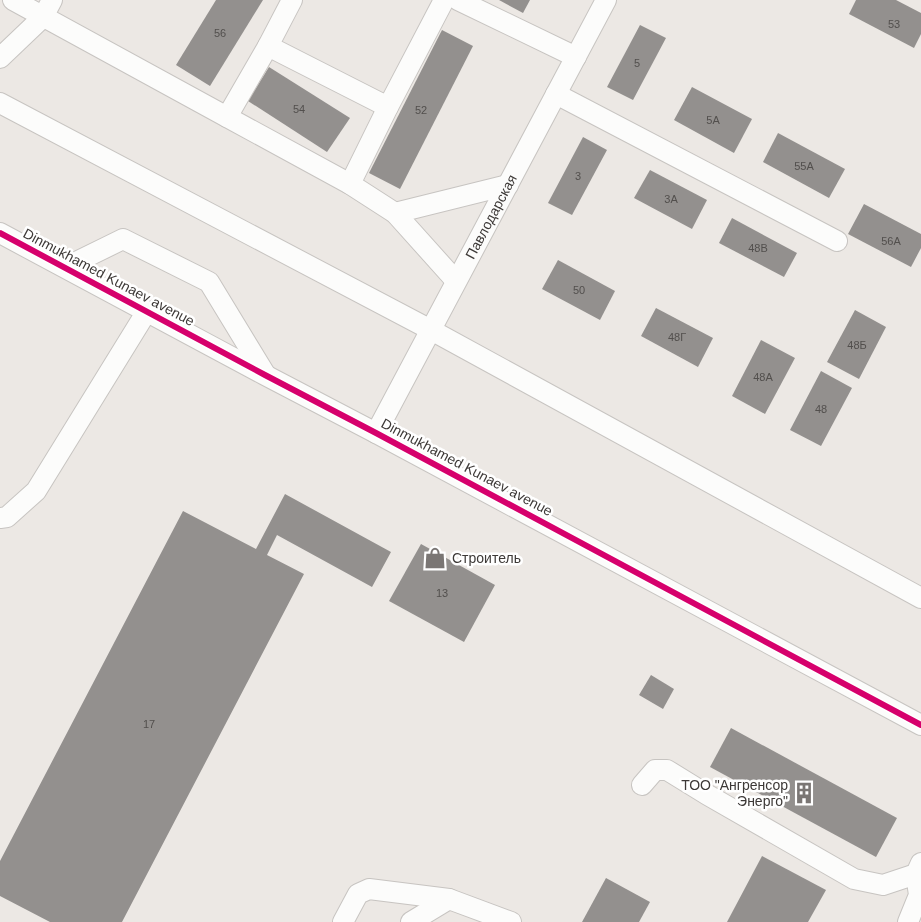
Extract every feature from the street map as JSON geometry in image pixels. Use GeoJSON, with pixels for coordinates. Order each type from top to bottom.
{"type":"FeatureCollection","features":[{"type":"Feature","properties":{"kind":"street"},"geometry":{"type":"LineString","coordinates":[[14,0],[48,8],[227,117],[350,184],[395,213],[456,281]]}},
{"type":"Feature","properties":{"kind":"street"},"geometry":{"type":"LineString","coordinates":[[227,117],[292,0]]}},
{"type":"Feature","properties":{"kind":"street"},"geometry":{"type":"LineString","coordinates":[[350,184],[444,0]]}},
{"type":"Feature","properties":{"kind":"street"},"geometry":{"type":"LineString","coordinates":[[458,0],[576,57]]}},
{"type":"Feature","properties":{"kind":"street","name":"Павлодарская"},"geometry":{"type":"LineString","coordinates":[[376,433],[606,0]]}},
{"type":"Feature","properties":{"kind":"street"},"geometry":{"type":"LineString","coordinates":[[0,58],[48,8]]}},
{"type":"Feature","properties":{"kind":"street"},"geometry":{"type":"LineString","coordinates":[[268,46],[388,107]]}},
{"type":"Feature","properties":{"kind":"street"},"geometry":{"type":"LineString","coordinates":[[556,94],[836,241]]}},
{"type":"Feature","properties":{"kind":"street"},"geometry":{"type":"LineString","coordinates":[[0,103],[430,330],[921,598]]}},
{"type":"Feature","properties":{"kind":"street"},"geometry":{"type":"LineString","coordinates":[[395,213],[508,185]]}},
{"type":"Feature","properties":{"kind":"street","name":"Dinmukhamed Kunaev avenue"},"geometry":{"type":"LineString","coordinates":[[0,233],[921,725]]}},
{"type":"Feature","properties":{"kind":"street"},"geometry":{"type":"LineString","coordinates":[[66,268],[124,239],[209,282],[265,375]]}},
{"type":"Feature","properties":{"kind":"street"},"geometry":{"type":"LineString","coordinates":[[0,518],[7,517],[36,491],[147,311]]}},
{"type":"Feature","properties":{"kind":"street"},"geometry":{"type":"LineString","coordinates":[[642,785],[655,770],[667,770],[854,879],[883,885],[918,869],[920,896],[908,922]]}},
{"type":"Feature","properties":{"kind":"street"},"geometry":{"type":"LineString","coordinates":[[342,922],[358,894],[369,889],[449,899],[511,922]]}},
{"type":"Feature","properties":{"kind":"street"},"geometry":{"type":"LineString","coordinates":[[411,922],[449,899]]}},
{"type":"Feature","properties":{"kind":"building"},"geometry":{"type":"Polygon","coordinates":[[[216,0],[263,0],[210,86],[176,65],[216,0]]]}},
{"type":"Feature","properties":{"kind":"building"},"geometry":{"type":"Polygon","coordinates":[[[499,0],[530,0],[523,13],[499,0]]]}},
{"type":"Feature","properties":{"kind":"building"},"geometry":{"type":"Polygon","coordinates":[[[856,0],[896,0],[921,13],[921,34],[914,48],[849,14],[856,0]]]}},
{"type":"Feature","properties":{"kind":"building"},"geometry":{"type":"Polygon","coordinates":[[[640,25],[666,38],[633,100],[607,87],[640,25]]]}},
{"type":"Feature","properties":{"kind":"building"},"geometry":{"type":"Polygon","coordinates":[[[442,30],[473,46],[400,189],[369,173],[442,30]]]}},
{"type":"Feature","properties":{"kind":"building"},"geometry":{"type":"Polygon","coordinates":[[[269,67],[350,118],[327,152],[248,101],[269,67]]]}},
{"type":"Feature","properties":{"kind":"building"},"geometry":{"type":"Polygon","coordinates":[[[692,87],[752,119],[734,153],[674,120],[692,87]]]}},
{"type":"Feature","properties":{"kind":"building"},"geometry":{"type":"Polygon","coordinates":[[[778,133],[845,169],[829,198],[763,162],[778,133]]]}},
{"type":"Feature","properties":{"kind":"building"},"geometry":{"type":"Polygon","coordinates":[[[583,137],[607,150],[572,215],[548,203],[583,137]]]}},
{"type":"Feature","properties":{"kind":"building"},"geometry":{"type":"Polygon","coordinates":[[[650,170],[707,200],[692,229],[634,198],[650,170]]]}},
{"type":"Feature","properties":{"kind":"building"},"geometry":{"type":"Polygon","coordinates":[[[864,204],[921,234],[921,248],[911,267],[848,234],[864,204]]]}},
{"type":"Feature","properties":{"kind":"building"},"geometry":{"type":"Polygon","coordinates":[[[732,218],[797,253],[784,277],[719,243],[732,218]]]}},
{"type":"Feature","properties":{"kind":"building"},"geometry":{"type":"Polygon","coordinates":[[[558,260],[615,291],[600,320],[542,289],[558,260]]]}},
{"type":"Feature","properties":{"kind":"building"},"geometry":{"type":"Polygon","coordinates":[[[656,308],[713,338],[698,367],[641,336],[656,308]]]}},
{"type":"Feature","properties":{"kind":"building"},"geometry":{"type":"Polygon","coordinates":[[[855,310],[886,327],[859,379],[827,362],[855,310]]]}},
{"type":"Feature","properties":{"kind":"building"},"geometry":{"type":"Polygon","coordinates":[[[761,340],[795,358],[765,414],[732,396],[761,340]]]}},
{"type":"Feature","properties":{"kind":"building"},"geometry":{"type":"Polygon","coordinates":[[[821,371],[852,388],[821,446],[790,430],[821,371]]]}},
{"type":"Feature","properties":{"kind":"building"},"geometry":{"type":"Polygon","coordinates":[[[285,494],[391,552],[372,587],[277,535],[267,555],[304,574],[122,922],[50,922],[0,896],[0,861],[183,511],[256,549],[285,494]]]}},
{"type":"Feature","properties":{"kind":"building"},"geometry":{"type":"Polygon","coordinates":[[[421,544],[495,585],[464,642],[389,601],[421,544]]]}},
{"type":"Feature","properties":{"kind":"building"},"geometry":{"type":"Polygon","coordinates":[[[651,675],[674,689],[663,709],[639,695],[651,675]]]}},
{"type":"Feature","properties":{"kind":"building","name":"ТОО \"Ангренсор Энерго\""},"geometry":{"type":"Polygon","coordinates":[[[731,728],[897,818],[876,857],[710,767],[731,728]]]}},
{"type":"Feature","properties":{"kind":"building"},"geometry":{"type":"Polygon","coordinates":[[[762,856],[826,890],[808,922],[727,922],[762,856]]]}},
{"type":"Feature","properties":{"kind":"building"},"geometry":{"type":"Polygon","coordinates":[[[606,878],[650,902],[639,922],[582,922],[606,878]]]}},
{"type":"Feature","properties":{"kind":"cycle path"},"geometry":{"type":"LineString","coordinates":[[0,233],[921,725]]}},
{"type":"Feature","properties":{"kind":"place","name":"Строитель"},"geometry":{"type":"Point","coordinates":[435,558]}},
{"type":"Feature","properties":{"kind":"place","name":"ТОО \"Ангренсор Энерго\""},"geometry":{"type":"Point","coordinates":[804,793]}}]}
